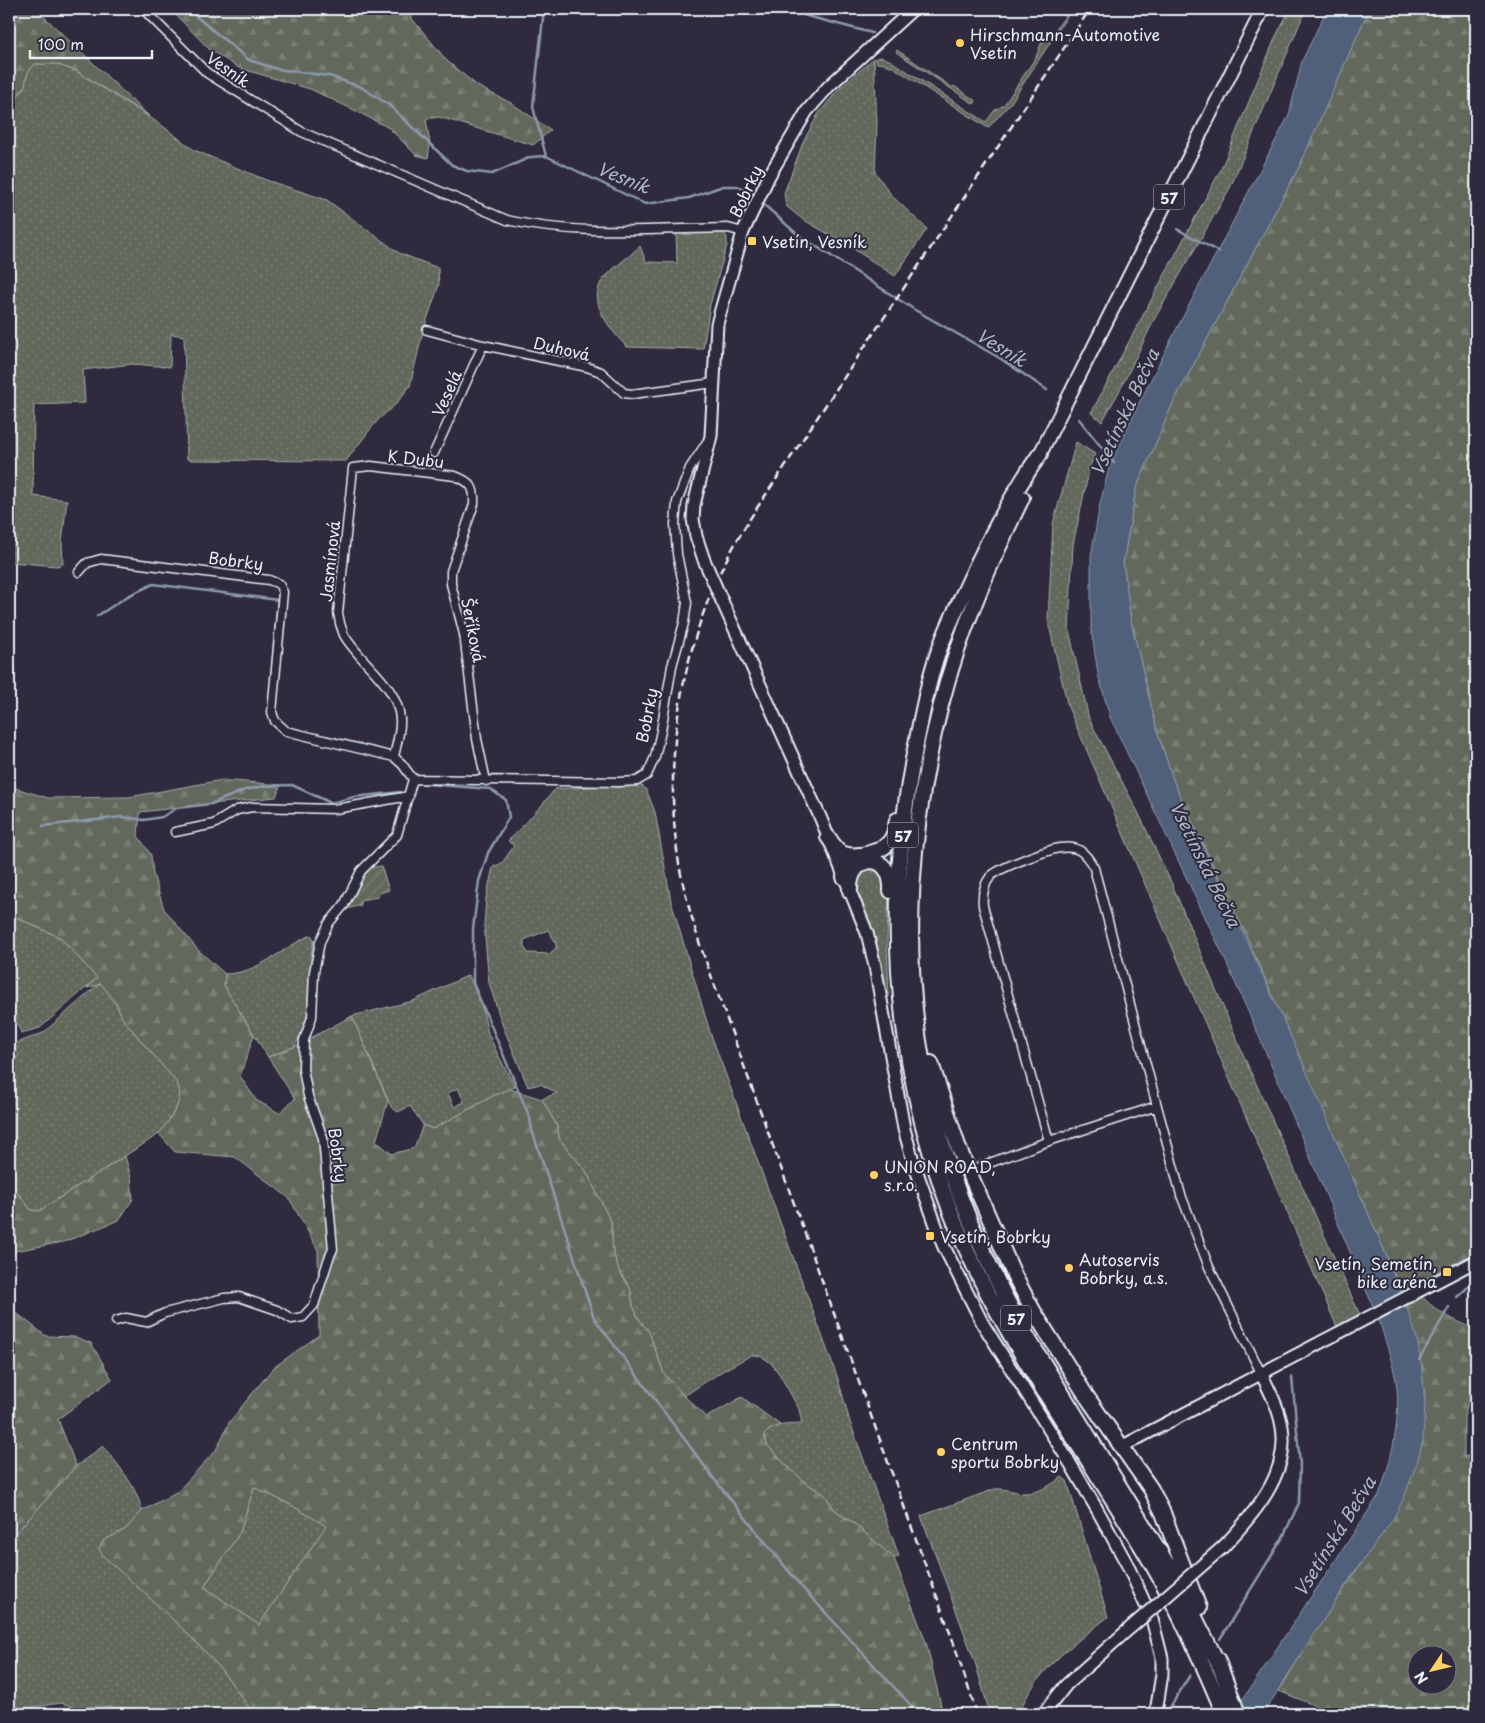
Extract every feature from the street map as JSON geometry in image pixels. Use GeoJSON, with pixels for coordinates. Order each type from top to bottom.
{"type":"FeatureCollection","features":[{"type":"Feature","properties":{"kind":"highway","name":"57"},"geometry":{"type":"LineString","coordinates":[[1040,454],[1016,490],[983,551],[962,594],[941,644],[930,677],[912,764],[899,876],[898,971],[902,1021],[910,1070],[930,1152],[957,1228],[989,1297],[1024,1358],[1159,1577],[1184,1622],[1224,1714]]}},
{"type":"Feature","properties":{"kind":"highway","name":"57"},"geometry":{"type":"LineString","coordinates":[[1040,454],[1031,479],[987,572],[967,624],[941,705],[926,776],[916,841],[911,932],[916,1019],[923,1067],[946,1157],[969,1222],[998,1284],[1023,1330],[1171,1570],[1220,1667],[1238,1714]]}},
{"type":"Feature","properties":{"kind":"highway"},"geometry":{"type":"LineString","coordinates":[[846,869],[852,860],[881,849],[894,836],[907,759],[925,700]]}},
{"type":"Feature","properties":{"kind":"highway"},"geometry":{"type":"LineString","coordinates":[[828,837],[838,851],[845,856],[866,854]]}},
{"type":"Feature","properties":{"kind":"highway"},"geometry":{"type":"LineString","coordinates":[[846,869],[873,862],[883,866],[890,875],[892,882],[890,927],[898,971]]}},
{"type":"Feature","properties":{"kind":"highway"},"geometry":{"type":"LineString","coordinates":[[846,869],[851,877],[850,891]]}},
{"type":"Feature","properties":{"kind":"highway"},"geometry":{"type":"LineString","coordinates":[[911,932],[927,1050],[968,1171],[996,1238],[1029,1304],[1087,1397],[1151,1489],[1162,1513],[1220,1667]]}},
{"type":"Feature","properties":{"kind":"main road","name":"57"},"geometry":{"type":"LineString","coordinates":[[1040,454],[1263,9]]}},
{"type":"Feature","properties":{"kind":"street","name":"Vesník"},"geometry":{"type":"LineString","coordinates":[[143,9],[207,74],[302,132],[507,220],[527,224],[597,230],[728,228],[744,232]]}},
{"type":"Feature","properties":{"kind":"street","name":"Bobrky"},"geometry":{"type":"LineString","coordinates":[[846,869],[828,837],[704,560],[696,536],[693,519],[710,436],[718,324],[744,232],[758,199],[769,176],[807,111],[829,86],[913,9]]}},
{"type":"Feature","properties":{"kind":"street","name":"Duhová"},"geometry":{"type":"LineString","coordinates":[[427,330],[483,345],[587,367],[602,372],[624,393],[632,394],[714,383]]}},
{"type":"Feature","properties":{"kind":"street","name":"Veselá"},"geometry":{"type":"LineString","coordinates":[[434,453],[483,345]]}},
{"type":"Feature","properties":{"kind":"street","name":"Bobrky"},"geometry":{"type":"LineString","coordinates":[[116,1321],[126,1318],[146,1322],[165,1313],[224,1298],[239,1297],[277,1310],[292,1319],[302,1317],[314,1306],[333,1249],[323,1138],[308,1096],[303,1069],[304,1040],[312,1018],[314,972],[320,942],[329,923],[344,905],[361,871],[397,835],[413,779],[620,782],[637,781],[646,775],[655,757],[672,666],[684,623],[687,603],[677,554],[675,524],[678,502],[690,468],[710,436]]}},
{"type":"Feature","properties":{"kind":"street","name":"K Dubu"},"geometry":{"type":"LineString","coordinates":[[353,468],[371,466],[455,476],[463,479],[473,487]]}},
{"type":"Feature","properties":{"kind":"street","name":"Jasmínová"},"geometry":{"type":"LineString","coordinates":[[353,468],[338,613],[343,633],[352,647],[382,682],[398,706],[400,731],[394,757]]}},
{"type":"Feature","properties":{"kind":"street","name":"Šeříková"},"geometry":{"type":"LineString","coordinates":[[473,487],[475,495],[474,504],[451,571],[451,584],[464,634],[477,739],[486,781]]}},
{"type":"Feature","properties":{"kind":"street","name":"Bobrky"},"geometry":{"type":"LineString","coordinates":[[79,572],[87,563],[101,560],[270,580],[279,584],[283,592],[272,712],[275,721],[286,731],[394,757]]}},
{"type":"Feature","properties":{"kind":"street"},"geometry":{"type":"LineString","coordinates":[[394,757],[413,779]]}},
{"type":"Feature","properties":{"kind":"street"},"geometry":{"type":"LineString","coordinates":[[175,832],[214,824],[237,810],[252,807],[336,810],[408,796]]}},
{"type":"Feature","properties":{"kind":"street"},"geometry":{"type":"LineString","coordinates":[[1043,1714],[1066,1685],[1223,1547],[1241,1528],[1265,1496],[1283,1448],[1283,1435],[1279,1414],[1209,1267],[1181,1195],[1094,868],[1089,858],[1080,851],[1069,847],[1058,848],[1000,869],[991,876],[985,885],[982,896],[983,906],[1049,1141]]}},
{"type":"Feature","properties":{"kind":"street"},"geometry":{"type":"LineString","coordinates":[[850,891],[867,933],[875,966],[904,1129],[913,1161],[943,1245],[971,1301],[1070,1462],[1142,1595],[1157,1635],[1162,1658],[1161,1688],[1154,1714]]}},
{"type":"Feature","properties":{"kind":"street"},"geometry":{"type":"LineString","coordinates":[[968,1171],[1049,1141],[1158,1106]]}},
{"type":"Feature","properties":{"kind":"street"},"geometry":{"type":"LineString","coordinates":[[1122,1447],[1476,1261]]}},
{"type":"Feature","properties":{"kind":"green space"},"geometry":{"type":"Polygon","coordinates":[[[9,9],[36,9],[149,116],[76,71],[56,64],[35,64],[28,72],[24,88],[9,107],[9,9]]]}},
{"type":"Feature","properties":{"kind":"green space"},"geometry":{"type":"Polygon","coordinates":[[[170,9],[404,9],[448,62],[479,87],[511,103],[551,130],[533,145],[439,117],[426,119],[430,144],[428,158],[416,155],[389,128],[354,110],[310,89],[239,68],[210,50],[170,9]]]}},
{"type":"Feature","properties":{"kind":"green space"},"geometry":{"type":"Polygon","coordinates":[[[1063,9],[1069,11],[1072,9],[1010,104],[988,128],[893,67],[877,63],[876,58],[882,57],[891,61],[986,122],[994,111],[1004,105],[1036,57],[1043,39],[1048,40],[1066,15],[1061,11],[1063,9]]]}},
{"type":"Feature","properties":{"kind":"green space"},"geometry":{"type":"Polygon","coordinates":[[[1290,9],[1306,9],[1230,188],[1155,318],[1102,422],[1091,413],[1221,169],[1276,36],[1290,9]]]}},
{"type":"Feature","properties":{"kind":"green space"},"geometry":{"type":"Polygon","coordinates":[[[1369,9],[1476,9],[1476,1252],[1414,1287],[1434,1308],[1458,1322],[1476,1329],[1476,1377],[1464,1416],[1464,1457],[1476,1454],[1476,1714],[1319,1714],[1316,1706],[1279,1691],[1308,1643],[1372,1547],[1425,1404],[1422,1370],[1402,1293],[1244,931],[1175,785],[1158,734],[1131,621],[1123,563],[1136,489],[1173,403],[1300,165],[1369,9]]]}},
{"type":"Feature","properties":{"kind":"green space"},"geometry":{"type":"Polygon","coordinates":[[[897,50],[953,88],[954,86],[976,101],[974,104],[896,52],[897,50]]]}},
{"type":"Feature","properties":{"kind":"green space"},"geometry":{"type":"Polygon","coordinates":[[[874,58],[877,123],[875,172],[892,196],[927,229],[895,276],[846,244],[802,219],[786,206],[784,193],[804,140],[819,113],[839,89],[874,58]]]}},
{"type":"Feature","properties":{"kind":"green space"},"geometry":{"type":"Polygon","coordinates":[[[35,64],[56,64],[76,71],[160,124],[194,150],[266,180],[327,200],[399,253],[438,268],[439,285],[423,331],[410,386],[395,405],[379,419],[346,461],[187,459],[184,336],[171,334],[170,367],[132,364],[83,370],[85,403],[34,405],[33,496],[67,500],[62,542],[63,564],[57,566],[9,562],[9,107],[24,88],[28,72],[35,64]]]}},
{"type":"Feature","properties":{"kind":"green space"},"geometry":{"type":"Polygon","coordinates":[[[676,232],[720,232],[727,237],[727,245],[710,305],[703,349],[627,347],[607,324],[602,314],[597,295],[599,286],[609,273],[640,246],[646,262],[677,263],[676,232]]]}},
{"type":"Feature","properties":{"kind":"green space"},"geometry":{"type":"Polygon","coordinates":[[[1076,442],[1095,454],[1090,466],[1073,545],[1069,630],[1089,719],[1137,810],[1171,882],[1245,1059],[1360,1315],[1337,1327],[1068,707],[1048,621],[1053,524],[1076,442]]]}},
{"type":"Feature","properties":{"kind":"green space"},"geometry":{"type":"Polygon","coordinates":[[[222,780],[281,785],[276,797],[140,812],[138,836],[151,855],[153,874],[164,909],[198,950],[225,974],[224,986],[254,1035],[240,1076],[256,1100],[279,1113],[295,1099],[268,1057],[294,1047],[352,1016],[388,1101],[376,1141],[392,1154],[414,1148],[423,1125],[433,1129],[493,1096],[510,1089],[542,1099],[558,1128],[559,1139],[586,1171],[611,1222],[613,1252],[619,1271],[630,1288],[633,1306],[640,1321],[649,1332],[664,1374],[707,1417],[742,1397],[780,1425],[769,1430],[764,1435],[767,1445],[806,1483],[824,1494],[835,1510],[894,1558],[926,1642],[943,1714],[254,1714],[224,1673],[192,1638],[103,1556],[99,1549],[103,1541],[126,1529],[142,1511],[178,1491],[216,1450],[230,1421],[273,1368],[319,1335],[318,1250],[289,1198],[235,1157],[175,1152],[159,1134],[178,1103],[180,1096],[177,1083],[122,1018],[113,999],[100,983],[87,988],[97,978],[61,938],[9,914],[9,786],[48,798],[129,797],[222,780]],[[254,1487],[240,1532],[204,1587],[259,1625],[326,1526],[291,1505],[254,1487]]]}},
{"type":"Feature","properties":{"kind":"green space"},"geometry":{"type":"Polygon","coordinates":[[[639,784],[646,789],[655,812],[671,901],[710,1032],[838,1379],[850,1422],[899,1556],[894,1558],[835,1510],[824,1494],[806,1483],[767,1445],[764,1435],[772,1428],[782,1425],[802,1424],[799,1409],[771,1363],[761,1356],[752,1355],[724,1370],[684,1396],[664,1374],[649,1332],[640,1321],[633,1306],[630,1288],[619,1271],[613,1252],[611,1222],[586,1171],[559,1139],[558,1128],[542,1099],[557,1093],[540,1084],[528,1087],[502,1024],[489,983],[484,926],[486,898],[493,867],[502,863],[514,846],[508,841],[555,789],[639,784]],[[548,930],[524,940],[524,947],[528,953],[549,954],[556,948],[556,943],[548,930]]]}},
{"type":"Feature","properties":{"kind":"green space"},"geometry":{"type":"Polygon","coordinates":[[[381,866],[389,890],[377,894],[378,897],[360,900],[361,905],[347,909],[361,877],[368,868],[381,866]]]}},
{"type":"Feature","properties":{"kind":"green space"},"geometry":{"type":"Polygon","coordinates":[[[876,867],[889,888],[887,941],[889,997],[886,997],[874,937],[855,888],[860,870],[876,867]]]}},
{"type":"Feature","properties":{"kind":"green space"},"geometry":{"type":"Polygon","coordinates":[[[9,914],[61,938],[97,978],[40,1028],[21,1033],[9,1003],[9,914]]]}},
{"type":"Feature","properties":{"kind":"green space"},"geometry":{"type":"Polygon","coordinates":[[[311,935],[314,939],[307,1018],[304,1030],[294,1047],[268,1057],[224,986],[225,974],[248,970],[311,935]]]}},
{"type":"Feature","properties":{"kind":"green space"},"geometry":{"type":"Polygon","coordinates":[[[469,975],[483,1011],[488,1033],[515,1087],[493,1096],[433,1129],[423,1125],[410,1106],[398,1112],[391,1107],[352,1016],[413,1001],[469,975]],[[458,1088],[448,1093],[454,1107],[464,1102],[458,1088]]]}},
{"type":"Feature","properties":{"kind":"green space"},"geometry":{"type":"Polygon","coordinates":[[[100,983],[113,999],[122,1018],[177,1083],[180,1096],[178,1103],[159,1134],[39,1211],[31,1210],[9,1181],[9,1062],[19,1055],[12,1045],[43,1033],[100,983]]]}},
{"type":"Feature","properties":{"kind":"green space"},"geometry":{"type":"Polygon","coordinates":[[[125,1156],[131,1177],[133,1199],[119,1220],[64,1242],[9,1252],[9,1181],[31,1210],[39,1211],[125,1156]]]}},
{"type":"Feature","properties":{"kind":"green space"},"geometry":{"type":"Polygon","coordinates":[[[9,1304],[14,1311],[46,1336],[75,1337],[91,1343],[112,1379],[58,1419],[76,1466],[9,1539],[9,1304]]]}},
{"type":"Feature","properties":{"kind":"green space"},"geometry":{"type":"Polygon","coordinates":[[[103,1446],[131,1484],[140,1502],[142,1511],[126,1529],[103,1541],[103,1556],[192,1638],[224,1673],[254,1714],[149,1714],[128,1708],[97,1706],[77,1708],[61,1703],[19,1709],[15,1714],[9,1714],[9,1539],[76,1466],[103,1446]]]}},
{"type":"Feature","properties":{"kind":"green space"},"geometry":{"type":"Polygon","coordinates":[[[1062,1477],[1067,1481],[1108,1617],[1056,1660],[1034,1685],[1019,1714],[990,1714],[975,1662],[921,1516],[995,1489],[1031,1493],[1050,1485],[1062,1477]]]}},
{"type":"Feature","properties":{"kind":"green space"},"geometry":{"type":"Polygon","coordinates":[[[254,1487],[291,1505],[327,1526],[259,1625],[204,1587],[240,1532],[254,1487]]]}},
{"type":"Feature","properties":{"kind":"water","name":"Vsetínská Bečva"},"geometry":{"type":"Polygon","coordinates":[[[1327,9],[1369,9],[1300,165],[1173,403],[1136,489],[1123,563],[1131,621],[1158,734],[1175,785],[1294,1043],[1382,1245],[1417,1338],[1425,1404],[1423,1440],[1417,1463],[1403,1500],[1392,1521],[1353,1574],[1263,1714],[1233,1714],[1379,1495],[1394,1443],[1398,1403],[1397,1389],[1380,1323],[1258,1034],[1223,955],[1110,717],[1098,674],[1091,628],[1091,556],[1100,504],[1109,468],[1135,411],[1176,330],[1289,115],[1302,61],[1327,9]]]}},
{"type":"Feature","properties":{"kind":"waterway","name":"Vesník"},"geometry":{"type":"LineString","coordinates":[[187,9],[249,60],[277,69],[329,76],[361,87],[389,105],[452,165],[467,171],[492,174],[531,157],[546,156],[645,204],[689,198],[723,186],[737,186],[755,196]]}},
{"type":"Feature","properties":{"kind":"waterway"},"geometry":{"type":"LineString","coordinates":[[544,9],[533,107],[546,156]]}},
{"type":"Feature","properties":{"kind":"waterway"},"geometry":{"type":"LineString","coordinates":[[790,9],[807,16],[872,33]]}},
{"type":"Feature","properties":{"kind":"waterway","name":"Vesník"},"geometry":{"type":"LineString","coordinates":[[761,202],[797,234],[915,310],[998,357],[1047,390]]}},
{"type":"Feature","properties":{"kind":"waterway"},"geometry":{"type":"LineString","coordinates":[[1177,229],[1219,252]]}},
{"type":"Feature","properties":{"kind":"waterway","name":"Vesník"},"geometry":{"type":"LineString","coordinates":[[1079,419],[1114,463]]}},
{"type":"Feature","properties":{"kind":"waterway"},"geometry":{"type":"LineString","coordinates":[[97,616],[128,596],[153,584],[278,600],[270,693]]}},
{"type":"Feature","properties":{"kind":"waterway"},"geometry":{"type":"LineString","coordinates":[[291,728],[306,732]]}},
{"type":"Feature","properties":{"kind":"waterway"},"geometry":{"type":"LineString","coordinates":[[326,736],[383,750]]}},
{"type":"Feature","properties":{"kind":"waterway"},"geometry":{"type":"LineString","coordinates":[[424,782],[426,784],[490,789],[506,800],[509,817],[488,853],[479,881],[473,929],[473,983],[530,1118],[532,1130],[594,1318],[718,1484],[800,1585],[919,1714]]}},
{"type":"Feature","properties":{"kind":"waterway"},"geometry":{"type":"LineString","coordinates":[[416,783],[425,784]]}},
{"type":"Feature","properties":{"kind":"waterway"},"geometry":{"type":"LineString","coordinates":[[43,826],[122,817],[144,820],[162,817],[177,808],[211,804],[245,790],[264,786],[292,785],[331,803],[354,797],[400,792]]}},
{"type":"Feature","properties":{"kind":"waterway"},"geometry":{"type":"LineString","coordinates":[[1457,1297],[1476,1280]]}},
{"type":"Feature","properties":{"kind":"waterway"},"geometry":{"type":"LineString","coordinates":[[1419,1360],[1449,1307]]}},
{"type":"Feature","properties":{"kind":"waterway"},"geometry":{"type":"LineString","coordinates":[[1220,1639],[1283,1537],[1299,1503],[1300,1464],[1292,1377]]}},
{"type":"Feature","properties":{"kind":"waterway"},"geometry":{"type":"LineString","coordinates":[[1166,1714],[1190,1675]]}},
{"type":"Feature","properties":{"kind":"railway"},"geometry":{"type":"LineString","coordinates":[[977,1714],[953,1641],[700,945],[679,864],[673,794],[674,759],[682,689],[690,655],[713,588],[724,564],[758,507],[1090,9]]}},
{"type":"Feature","properties":{"kind":"place","name":"Hirschmann-Automotive Vsetín"},"geometry":{"type":"Point","coordinates":[960,43]}},
{"type":"Feature","properties":{"kind":"place","name":"Vsetín, Vesník"},"geometry":{"type":"Point","coordinates":[752,241]}},
{"type":"Feature","properties":{"kind":"place","name":"UNION ROAD, s.r.o."},"geometry":{"type":"Point","coordinates":[874,1175]}},
{"type":"Feature","properties":{"kind":"place","name":"Vsetín, Bobrky"},"geometry":{"type":"Point","coordinates":[930,1236]}},
{"type":"Feature","properties":{"kind":"place","name":"Autoservis Bobrky, a.s."},"geometry":{"type":"Point","coordinates":[1069,1268]}},
{"type":"Feature","properties":{"kind":"place","name":"Vsetín, Semetín, bike aréna"},"geometry":{"type":"Point","coordinates":[1447,1272]}},
{"type":"Feature","properties":{"kind":"place","name":"Centrum sportu Bobrky"},"geometry":{"type":"Point","coordinates":[941,1452]}}]}
